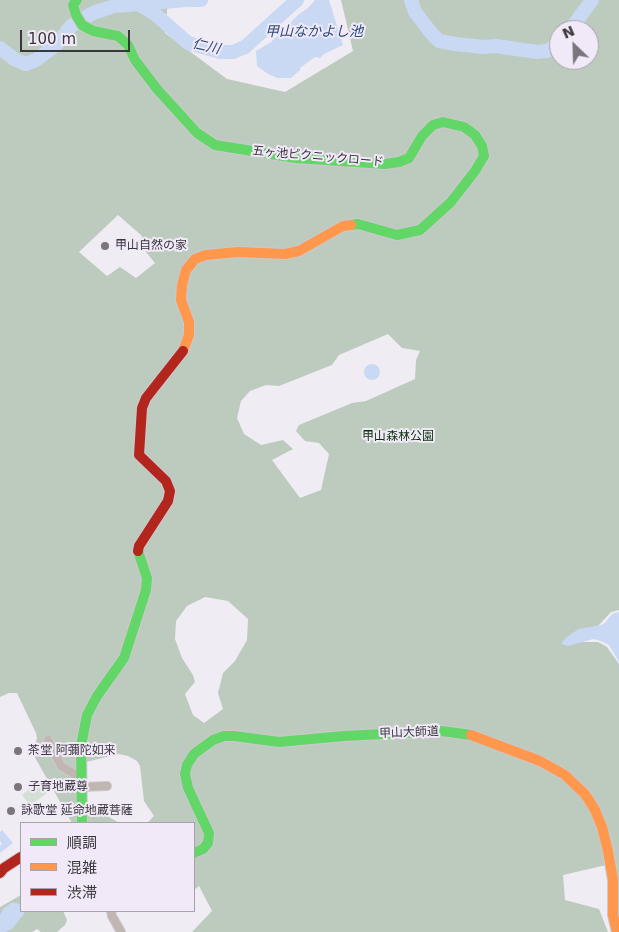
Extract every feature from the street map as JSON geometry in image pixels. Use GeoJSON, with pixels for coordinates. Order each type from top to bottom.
{"type":"FeatureCollection","features":[{"type":"Feature","properties":{"kind":"street","name":"五ヶ池ピクニックロード"},"geometry":{"type":"LineString","coordinates":[[76,0],[73,5],[82,25],[93,31],[118,36],[128,45],[135,60],[157,89],[197,133],[215,145],[296,158],[392,163],[410,158],[422,136],[433,125],[443,122],[464,127],[475,135],[482,146],[484,156],[451,202],[420,230],[397,235],[358,224],[343,226],[299,251],[285,254],[238,252],[206,255],[195,260],[186,270],[181,300],[189,322],[189,335],[185,348],[146,398],[142,408],[139,455],[166,481],[170,490],[168,502],[139,546],[138,553],[147,578],[146,590],[124,658],[97,696],[87,715],[81,746],[82,822]]}},
{"type":"Feature","properties":{"kind":"street","name":"甲山大師道"},"geometry":{"type":"LineString","coordinates":[[195,852],[208,843],[208,833],[188,788],[184,774],[194,754],[213,740],[224,736],[234,736],[278,742],[344,736],[442,731],[474,735],[540,761],[565,775],[585,794],[595,810],[602,827],[608,850],[613,880],[613,915],[617,932]]}},
{"type":"Feature","properties":{"kind":"street"},"geometry":{"type":"LineString","coordinates":[[48,740],[60,766],[82,783],[107,786]]}},
{"type":"Feature","properties":{"kind":"street"},"geometry":{"type":"LineString","coordinates":[[0,873],[4,868],[20,858]]}},
{"type":"Feature","properties":{"kind":"street"},"geometry":{"type":"LineString","coordinates":[[111,912],[122,932]]}},
{"type":"Feature","properties":{"kind":"shaded area"},"geometry":{"type":"Polygon","coordinates":[[[42,779],[51,790],[30,806],[22,795],[42,779]]]}},
{"type":"Feature","properties":{"kind":"green space","name":"甲山森林公園"},"geometry":{"type":"Polygon","coordinates":[[[0,0],[168,0],[165,33],[227,79],[285,92],[353,51],[341,0],[619,0],[619,610],[611,612],[598,626],[575,642],[598,642],[607,647],[619,664],[619,898],[615,863],[563,875],[565,900],[599,909],[608,932],[192,932],[212,911],[199,886],[195,889],[195,822],[148,822],[154,816],[144,801],[140,766],[137,761],[119,754],[82,763],[80,822],[71,822],[33,754],[37,738],[36,733],[17,693],[9,693],[0,697],[0,0]],[[118,215],[79,252],[107,276],[120,267],[136,278],[155,263],[146,252],[146,244],[141,235],[118,215]],[[388,334],[339,355],[332,365],[279,386],[266,385],[250,391],[241,401],[237,418],[244,434],[261,445],[283,440],[293,449],[272,460],[300,498],[321,490],[329,454],[319,443],[305,441],[296,431],[299,425],[352,403],[366,401],[415,379],[416,360],[420,351],[402,348],[388,334]],[[205,597],[187,606],[176,621],[175,639],[182,658],[193,675],[195,682],[185,694],[193,715],[204,723],[223,709],[218,693],[223,673],[235,661],[247,640],[248,619],[228,601],[205,597]]]}},
{"type":"Feature","properties":{"kind":"green space"},"geometry":{"type":"Polygon","coordinates":[[[90,808],[117,822],[88,822],[88,810],[90,808]]]}},
{"type":"Feature","properties":{"kind":"green space"},"geometry":{"type":"Polygon","coordinates":[[[20,896],[20,912],[63,912],[67,920],[65,925],[57,932],[41,932],[37,929],[32,932],[0,932],[0,907],[20,896]]]}},
{"type":"Feature","properties":{"kind":"water","name":"甲山なかよし池"},"geometry":{"type":"Polygon","coordinates":[[[315,0],[329,0],[343,45],[324,54],[320,58],[315,57],[300,68],[291,78],[277,78],[257,66],[256,51],[271,42],[280,33],[288,31],[289,24],[315,0]]]}},
{"type":"Feature","properties":{"kind":"water"},"geometry":{"type":"Polygon","coordinates":[[[372,364],[378,366],[380,372],[378,378],[372,380],[366,378],[364,372],[366,366],[372,364]]]}},
{"type":"Feature","properties":{"kind":"water"},"geometry":{"type":"Polygon","coordinates":[[[619,612],[619,662],[609,645],[601,641],[593,639],[568,646],[562,644],[568,636],[579,629],[601,625],[612,614],[619,612]]]}},
{"type":"Feature","properties":{"kind":"water"},"geometry":{"type":"Polygon","coordinates":[[[2,830],[13,843],[0,853],[0,846],[2,844],[0,832],[2,830]]]}},
{"type":"Feature","properties":{"kind":"water"},"geometry":{"type":"Polygon","coordinates":[[[11,903],[17,903],[20,904],[20,912],[25,912],[12,929],[0,932],[0,915],[3,909],[11,903]]]}},
{"type":"Feature","properties":{"kind":"waterway","name":"仁川"},"geometry":{"type":"LineString","coordinates":[[118,0],[123,5]]}},
{"type":"Feature","properties":{"kind":"waterway","name":"仁川"},"geometry":{"type":"LineString","coordinates":[[139,4],[187,0]]}},
{"type":"Feature","properties":{"kind":"waterway","name":"仁川"},"geometry":{"type":"LineString","coordinates":[[192,0],[201,0]]}},
{"type":"Feature","properties":{"kind":"waterway","name":"仁川"},"geometry":{"type":"LineString","coordinates":[[0,48],[14,59],[26,64],[36,60],[56,45],[71,26],[93,13],[114,6],[139,4],[155,14],[188,43],[220,52],[233,52],[245,47],[297,0]]}},
{"type":"Feature","properties":{"kind":"waterway","name":"仁川"},"geometry":{"type":"LineString","coordinates":[[411,0],[415,12],[439,41],[537,52],[549,50]]}},
{"type":"Feature","properties":{"kind":"waterway","name":"仁川"},"geometry":{"type":"LineString","coordinates":[[577,20],[592,0]]}},
{"type":"Feature","properties":{"kind":"traffic: fast"},"geometry":{"type":"LineString","coordinates":[[77,0],[73,5],[82,25],[93,31],[118,36],[128,45],[135,60],[157,89],[197,133],[215,145],[296,158],[385,164],[409,158],[422,136],[433,125],[443,122],[464,127],[475,135],[482,146],[484,156],[451,202],[420,230],[397,235],[358,224],[351,225]]}},
{"type":"Feature","properties":{"kind":"traffic: fast"},"geometry":{"type":"LineString","coordinates":[[82,822],[81,746],[87,715],[97,696],[124,658],[146,590],[147,578],[138,551]]}},
{"type":"Feature","properties":{"kind":"traffic: fast"},"geometry":{"type":"LineString","coordinates":[[195,853],[203,849],[208,843],[209,833],[188,788],[185,774],[187,765],[194,754],[213,740],[224,736],[234,736],[279,742],[344,736],[442,731],[471,735]]}},
{"type":"Feature","properties":{"kind":"traffic: slow"},"geometry":{"type":"LineString","coordinates":[[183,351],[189,335],[189,322],[181,300],[182,285],[186,270],[195,259],[206,255],[238,252],[285,254],[299,251],[343,226],[351,225]]}},
{"type":"Feature","properties":{"kind":"traffic: slow"},"geometry":{"type":"LineString","coordinates":[[471,735],[540,761],[565,775],[585,794],[595,810],[602,827],[608,851],[613,880],[613,915],[617,932]]}},
{"type":"Feature","properties":{"kind":"traffic: jam"},"geometry":{"type":"LineString","coordinates":[[138,551],[139,546],[168,501],[170,491],[166,481],[139,455],[142,408],[146,398],[183,351]]}},
{"type":"Feature","properties":{"kind":"traffic: jam"},"geometry":{"type":"LineString","coordinates":[[0,873],[4,868],[20,858]]}},
{"type":"Feature","properties":{"kind":"place","name":"甲山自然の家"},"geometry":{"type":"Point","coordinates":[105,246]}},
{"type":"Feature","properties":{"kind":"place","name":"茶堂 阿彌陀如来"},"geometry":{"type":"Point","coordinates":[18,751]}},
{"type":"Feature","properties":{"kind":"place","name":"子育地蔵尊"},"geometry":{"type":"Point","coordinates":[18,787]}},
{"type":"Feature","properties":{"kind":"place","name":"詠歌堂 延命地蔵菩薩"},"geometry":{"type":"Point","coordinates":[11,811]}}]}
